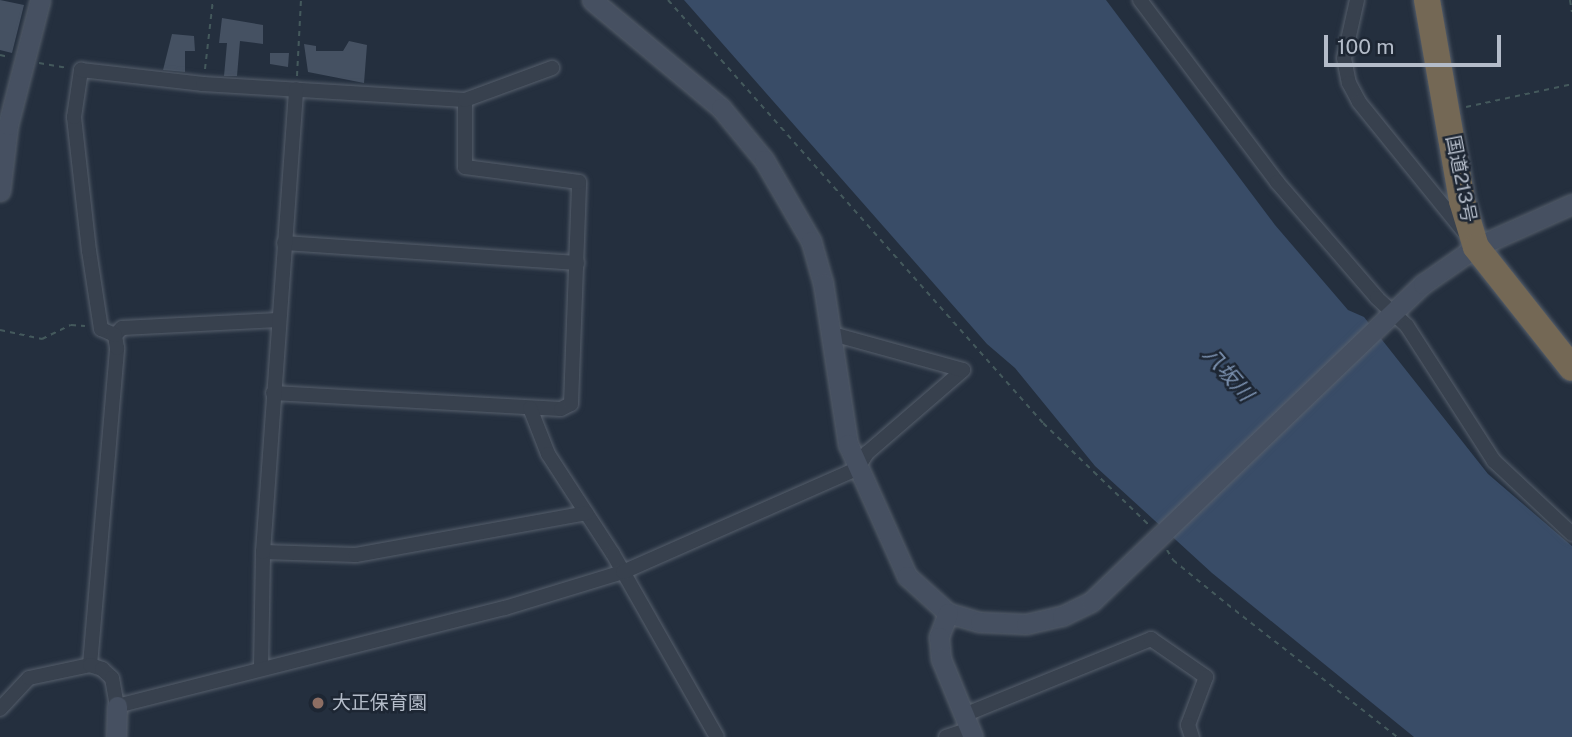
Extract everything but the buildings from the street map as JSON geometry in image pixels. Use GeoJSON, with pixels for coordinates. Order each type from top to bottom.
{"type":"FeatureCollection","features":[{"type":"Feature","properties":{"kind":"highway","name":"国道213号"},"geometry":{"type":"LineString","coordinates":[[1427,0],[1462,201],[1476,247],[1572,368]]}},
{"type":"Feature","properties":{"kind":"street"},"geometry":{"type":"LineString","coordinates":[[0,191],[8,125],[40,0]]}},
{"type":"Feature","properties":{"kind":"street"},"geometry":{"type":"LineString","coordinates":[[592,0],[721,108],[764,160],[811,241],[823,282],[848,444],[907,576],[948,613],[996,625],[1062,616],[1111,587],[1423,284],[1476,247],[1572,204]]}},
{"type":"Feature","properties":{"kind":"street"},"geometry":{"type":"LineString","coordinates":[[1140,0],[1270,172],[1407,326],[1494,461],[1572,534]]}},
{"type":"Feature","properties":{"kind":"street"},"geometry":{"type":"LineString","coordinates":[[1357,0],[1344,58],[1349,83],[1359,102],[1476,247]]}},
{"type":"Feature","properties":{"kind":"street"},"geometry":{"type":"LineString","coordinates":[[90,665],[108,332],[75,129],[82,70],[203,84],[465,100],[552,68]]}},
{"type":"Feature","properties":{"kind":"street"},"geometry":{"type":"LineString","coordinates":[[261,668],[263,552],[296,89]]}},
{"type":"Feature","properties":{"kind":"street"},"geometry":{"type":"LineString","coordinates":[[273,393],[530,408],[561,409],[571,404],[579,182],[464,167],[465,100]]}},
{"type":"Feature","properties":{"kind":"street"},"geometry":{"type":"LineString","coordinates":[[285,243],[577,262]]}},
{"type":"Feature","properties":{"kind":"street"},"geometry":{"type":"LineString","coordinates":[[108,332],[122,328],[278,320]]}},
{"type":"Feature","properties":{"kind":"street"},"geometry":{"type":"LineString","coordinates":[[117,706],[505,608],[623,572],[857,469],[867,453],[963,370],[829,333]]}},
{"type":"Feature","properties":{"kind":"street"},"geometry":{"type":"LineString","coordinates":[[530,408],[548,454],[623,572],[717,737]]}},
{"type":"Feature","properties":{"kind":"street"},"geometry":{"type":"LineString","coordinates":[[263,552],[356,555],[586,513]]}},
{"type":"Feature","properties":{"kind":"street"},"geometry":{"type":"LineString","coordinates":[[948,613],[939,636],[941,659],[969,727]]}},
{"type":"Feature","properties":{"kind":"street"},"geometry":{"type":"LineString","coordinates":[[946,737],[1150,639],[1206,677],[1188,725],[1192,737]]}},
{"type":"Feature","properties":{"kind":"street"},"geometry":{"type":"LineString","coordinates":[[0,709],[29,678],[90,665],[112,678],[117,706],[116,737]]}},
{"type":"Feature","properties":{"kind":"path"},"geometry":{"type":"LineString","coordinates":[[203,84],[213,0]]}},
{"type":"Feature","properties":{"kind":"path"},"geometry":{"type":"LineString","coordinates":[[296,89],[301,0]]}},
{"type":"Feature","properties":{"kind":"path"},"geometry":{"type":"LineString","coordinates":[[668,0],[1043,423],[1160,539],[1173,560],[1396,737]]}},
{"type":"Feature","properties":{"kind":"path"},"geometry":{"type":"LineString","coordinates":[[1570,0],[1572,12]]}},
{"type":"Feature","properties":{"kind":"path"},"geometry":{"type":"LineString","coordinates":[[24,60],[82,70]]}},
{"type":"Feature","properties":{"kind":"path"},"geometry":{"type":"LineString","coordinates":[[1448,111],[1572,84]]}},
{"type":"Feature","properties":{"kind":"path"},"geometry":{"type":"LineString","coordinates":[[0,330],[42,339],[71,326],[108,332]]}},
{"type":"Feature","properties":{"kind":"water","name":"八坂川"},"geometry":{"type":"Polygon","coordinates":[[[684,0],[1106,0],[1275,225],[1348,310],[1364,317],[1488,474],[1572,546],[1572,737],[1414,737],[1212,573],[1095,466],[1015,368],[987,344],[684,0]]]}},
{"type":"Feature","properties":{"kind":"place","name":"大正保育園"},"geometry":{"type":"Point","coordinates":[318,703]}}]}
